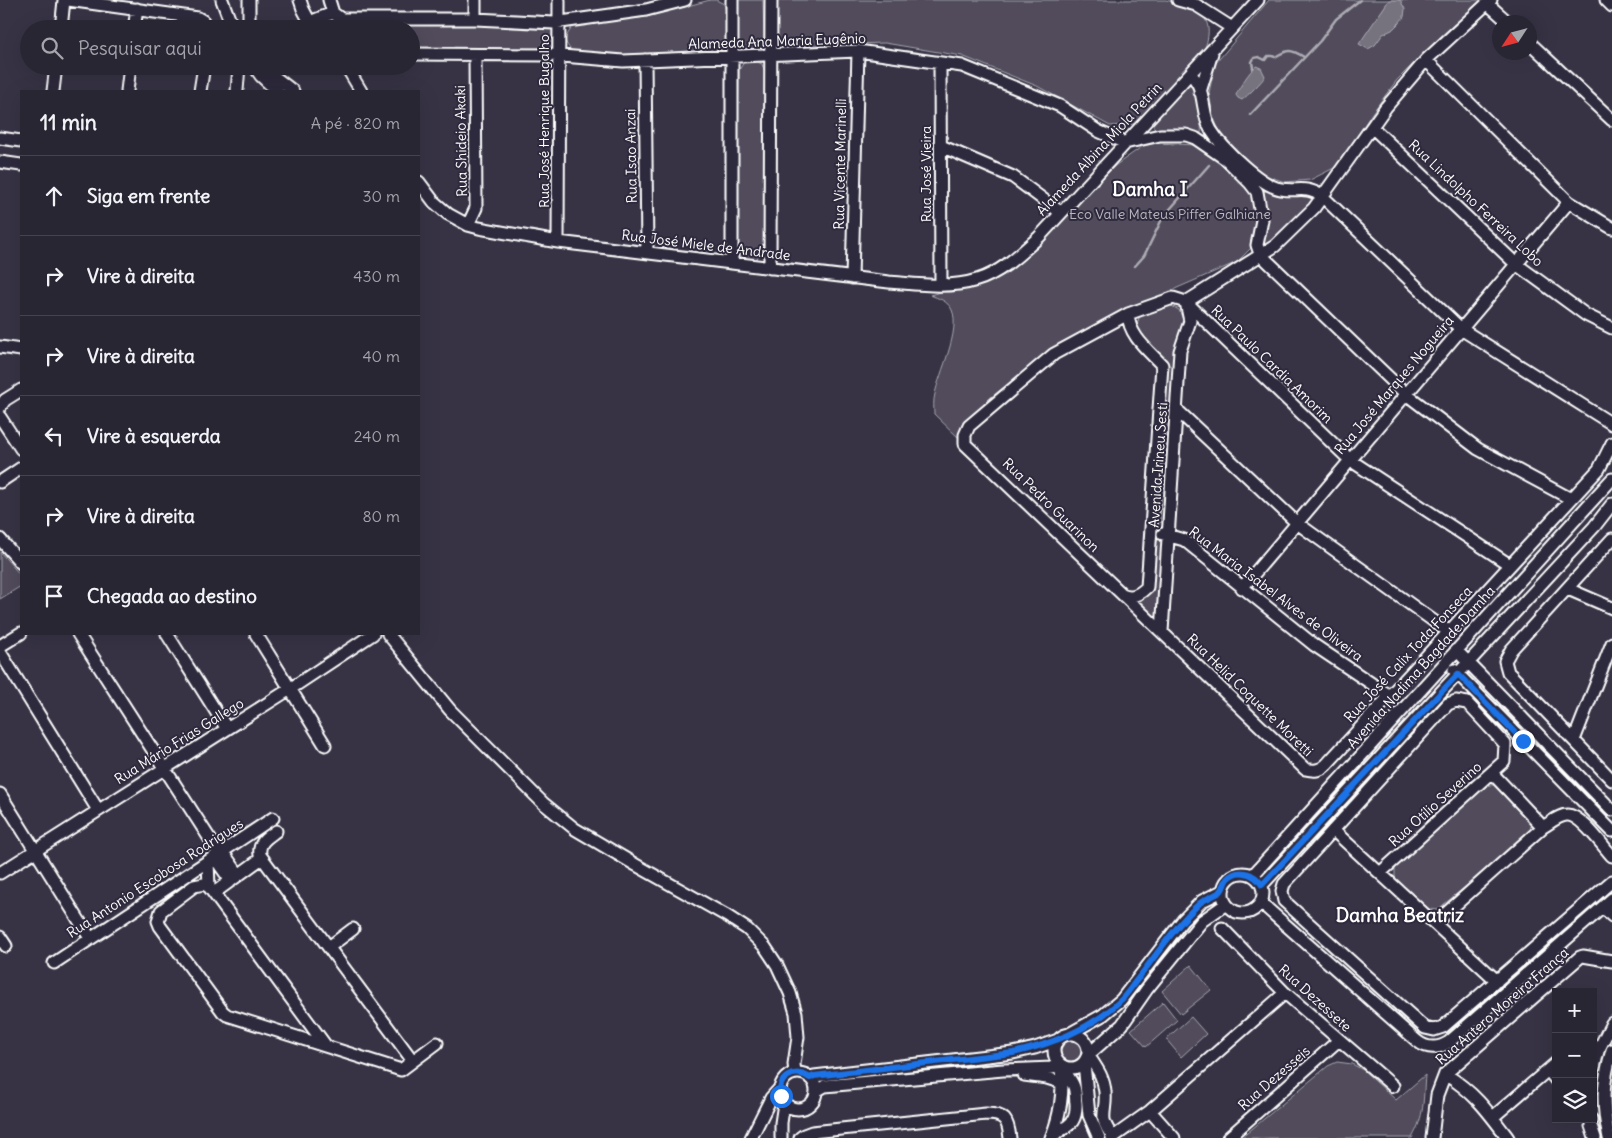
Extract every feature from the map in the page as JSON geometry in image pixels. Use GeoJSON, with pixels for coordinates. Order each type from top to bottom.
{"type":"FeatureCollection","features":[{"type":"Feature","properties":{"kind":"street"},"geometry":{"type":"LineString","coordinates":[[62,20],[64,0]]}},
{"type":"Feature","properties":{"kind":"street"},"geometry":{"type":"LineString","coordinates":[[68,0],[198,18],[200,20]]}},
{"type":"Feature","properties":{"kind":"street"},"geometry":{"type":"LineString","coordinates":[[222,0],[230,20]]}},
{"type":"Feature","properties":{"kind":"street"},"geometry":{"type":"LineString","coordinates":[[249,0],[249,20]]}},
{"type":"Feature","properties":{"kind":"street"},"geometry":{"type":"LineString","coordinates":[[300,0],[309,20]]}},
{"type":"Feature","properties":{"kind":"street"},"geometry":{"type":"LineString","coordinates":[[329,0],[340,20]]}},
{"type":"Feature","properties":{"kind":"street"},"geometry":{"type":"LineString","coordinates":[[474,19],[475,0]]}},
{"type":"Feature","properties":{"kind":"street","name":"Rua José Henrique Bugalho"},"geometry":{"type":"LineString","coordinates":[[558,242],[559,0]]}},
{"type":"Feature","properties":{"kind":"street"},"geometry":{"type":"LineString","coordinates":[[314,20],[474,19],[559,22],[646,5],[685,0]]}},
{"type":"Feature","properties":{"kind":"street"},"geometry":{"type":"LineString","coordinates":[[732,0],[732,263]]}},
{"type":"Feature","properties":{"kind":"street"},"geometry":{"type":"LineString","coordinates":[[770,268],[771,0]]}},
{"type":"Feature","properties":{"kind":"street","name":"Alameda Albina Miola Petrin"},"geometry":{"type":"LineString","coordinates":[[942,285],[977,280],[994,272],[1014,259],[1039,237],[1060,212],[1258,0]]}},
{"type":"Feature","properties":{"kind":"street"},"geometry":{"type":"LineString","coordinates":[[1606,0],[1612,6]]}},
{"type":"Feature","properties":{"kind":"street"},"geometry":{"type":"LineString","coordinates":[[1184,1],[1196,5],[1232,28]]}},
{"type":"Feature","properties":{"kind":"street"},"geometry":{"type":"LineString","coordinates":[[1128,314],[1173,298],[1186,302],[1260,254],[1276,246],[1314,208],[1386,108],[1426,60],[1490,2],[1502,15]]}},
{"type":"Feature","properties":{"kind":"street"},"geometry":{"type":"LineString","coordinates":[[135,20],[136,9]]}},
{"type":"Feature","properties":{"kind":"street"},"geometry":{"type":"LineString","coordinates":[[1200,92],[1213,48]]}},
{"type":"Feature","properties":{"kind":"street"},"geometry":{"type":"LineString","coordinates":[[1537,50],[1612,120]]}},
{"type":"Feature","properties":{"kind":"street","name":"Alameda Ana Maria Eugênio"},"geometry":{"type":"LineString","coordinates":[[420,54],[559,56],[623,61],[858,51],[962,66],[1060,106],[1098,131],[1125,143]]}},
{"type":"Feature","properties":{"kind":"street","name":"Rua Vicente Marinelli"},"geometry":{"type":"LineString","coordinates":[[852,278],[858,51]]}},
{"type":"Feature","properties":{"kind":"street","name":"Rua Shideio Akaki"},"geometry":{"type":"LineString","coordinates":[[468,225],[476,208],[475,54]]}},
{"type":"Feature","properties":{"kind":"street","name":"Rua Isao Anzai"},"geometry":{"type":"LineString","coordinates":[[645,60],[647,252]]}},
{"type":"Feature","properties":{"kind":"street"},"geometry":{"type":"LineString","coordinates":[[1426,60],[1569,202],[1612,228]]}},
{"type":"Feature","properties":{"kind":"street","name":"Rua José Vieira"},"geometry":{"type":"LineString","coordinates":[[940,62],[942,285]]}},
{"type":"Feature","properties":{"kind":"street"},"geometry":{"type":"LineString","coordinates":[[1190,74],[1199,84],[1209,128],[1216,138],[1254,176],[1266,184],[1281,189],[1304,188],[1313,190],[1322,196],[1461,329],[1612,424]]}},
{"type":"Feature","properties":{"kind":"street"},"geometry":{"type":"LineString","coordinates":[[53,90],[55,75]]}},
{"type":"Feature","properties":{"kind":"street"},"geometry":{"type":"LineString","coordinates":[[127,90],[129,75]]}},
{"type":"Feature","properties":{"kind":"street"},"geometry":{"type":"LineString","coordinates":[[200,90],[203,75]]}},
{"type":"Feature","properties":{"kind":"street"},"geometry":{"type":"LineString","coordinates":[[237,90],[238,75]]}},
{"type":"Feature","properties":{"kind":"street"},"geometry":{"type":"LineString","coordinates":[[260,75],[276,90]]}},
{"type":"Feature","properties":{"kind":"street"},"geometry":{"type":"LineString","coordinates":[[272,75],[292,90]]}},
{"type":"Feature","properties":{"kind":"street"},"geometry":{"type":"LineString","coordinates":[[351,75],[360,90]]}},
{"type":"Feature","properties":{"kind":"street","name":"Rua Lindolpho Ferreira Lobo"},"geometry":{"type":"LineString","coordinates":[[1372,128],[1516,264],[1586,315],[1612,328]]}},
{"type":"Feature","properties":{"kind":"street"},"geometry":{"type":"LineString","coordinates":[[1125,143],[1160,135],[1186,135],[1195,138],[1227,160],[1246,178],[1257,192],[1262,220],[1257,245],[1260,254],[1406,394],[1478,449],[1572,499]]}},
{"type":"Feature","properties":{"kind":"street"},"geometry":{"type":"LineString","coordinates":[[0,138],[20,141]]}},
{"type":"Feature","properties":{"kind":"street"},"geometry":{"type":"LineString","coordinates":[[941,146],[1013,177],[1060,212]]}},
{"type":"Feature","properties":{"kind":"street"},"geometry":{"type":"LineString","coordinates":[[0,162],[20,165]]}},
{"type":"Feature","properties":{"kind":"street","name":"Rua José Miele de Andrade"},"geometry":{"type":"LineString","coordinates":[[420,183],[434,202],[448,214],[468,225],[558,242],[852,278],[942,285]]}},
{"type":"Feature","properties":{"kind":"street","name":"Rua José Marques Nogueira"},"geometry":{"type":"LineString","coordinates":[[1242,588],[1569,202]]}},
{"type":"Feature","properties":{"kind":"street","name":"Avenida Irineu Sesti"},"geometry":{"type":"LineString","coordinates":[[1162,632],[1180,351],[1190,321],[1186,302]]}},
{"type":"Feature","properties":{"kind":"street","name":"Rua Paulo Cardia Amorim"},"geometry":{"type":"LineString","coordinates":[[1186,302],[1350,460],[1510,565]]}},
{"type":"Feature","properties":{"kind":"street","name":"Avenida Irineu Sesti"},"geometry":{"type":"LineString","coordinates":[[1122,594],[1127,597],[1134,596],[1147,587],[1162,365],[1135,337],[1128,324],[1128,314]]}},
{"type":"Feature","properties":{"kind":"street","name":"Rua Pedro Guarinon"},"geometry":{"type":"LineString","coordinates":[[1128,314],[1054,354],[969,426],[965,435],[965,444],[1162,632]]}},
{"type":"Feature","properties":{"kind":"street"},"geometry":{"type":"LineString","coordinates":[[0,347],[20,350]]}},
{"type":"Feature","properties":{"kind":"street"},"geometry":{"type":"LineString","coordinates":[[0,407],[5,400],[20,391]]}},
{"type":"Feature","properties":{"kind":"street"},"geometry":{"type":"LineString","coordinates":[[1176,409],[1297,523],[1449,632]]}},
{"type":"Feature","properties":{"kind":"street"},"geometry":{"type":"LineString","coordinates":[[0,417],[20,447]]}},
{"type":"Feature","properties":{"kind":"street","name":"Rua José Calix Toda Fonseca"},"geometry":{"type":"LineString","coordinates":[[1322,769],[1599,469],[1612,443]]}},
{"type":"Feature","properties":{"kind":"street"},"geometry":{"type":"LineString","coordinates":[[0,482],[20,469]]}},
{"type":"Feature","properties":{"kind":"street","name":"Avenida Nadima Bagdade Damha"},"geometry":{"type":"LineString","coordinates":[[1253,875],[1612,479]]}},
{"type":"Feature","properties":{"kind":"street"},"geometry":{"type":"LineString","coordinates":[[1262,885],[1594,527],[1612,504]]}},
{"type":"Feature","properties":{"kind":"street","name":"Rua Maria Isabel Alves de Oliveira"},"geometry":{"type":"LineString","coordinates":[[1151,532],[1184,540],[1314,645],[1390,696]]}},
{"type":"Feature","properties":{"kind":"street"},"geometry":{"type":"LineString","coordinates":[[0,539],[20,562]]}},
{"type":"Feature","properties":{"kind":"street"},"geometry":{"type":"LineString","coordinates":[[1612,539],[1511,650],[1505,661],[1508,672],[1612,780]]}},
{"type":"Feature","properties":{"kind":"street"},"geometry":{"type":"LineString","coordinates":[[11,551],[20,546]]}},
{"type":"Feature","properties":{"kind":"street"},"geometry":{"type":"LineString","coordinates":[[1568,589],[1612,608]]}},
{"type":"Feature","properties":{"kind":"street","name":"Rua Helid Coquette Moretti"},"geometry":{"type":"LineString","coordinates":[[1162,632],[1305,768],[1314,771],[1322,769]]}},
{"type":"Feature","properties":{"kind":"street"},"geometry":{"type":"LineString","coordinates":[[0,646],[20,634]]}},
{"type":"Feature","properties":{"kind":"street"},"geometry":{"type":"LineString","coordinates":[[79,635],[164,768],[216,855],[235,878]]}},
{"type":"Feature","properties":{"kind":"street"},"geometry":{"type":"LineString","coordinates":[[168,635],[227,729]]}},
{"type":"Feature","properties":{"kind":"street"},"geometry":{"type":"LineString","coordinates":[[257,635],[325,745]]}},
{"type":"Feature","properties":{"kind":"street","name":"Rua Mário Frias Gallego"},"geometry":{"type":"LineString","coordinates":[[0,873],[290,689],[371,635]]}},
{"type":"Feature","properties":{"kind":"street"},"geometry":{"type":"LineString","coordinates":[[389,635],[450,710],[543,803],[575,829],[727,916],[747,929],[765,947],[790,993],[796,1013],[798,1037],[794,1064],[795,1073]]}},
{"type":"Feature","properties":{"kind":"street"},"geometry":{"type":"LineString","coordinates":[[1574,740],[1612,643]]}},
{"type":"Feature","properties":{"kind":"street"},"geometry":{"type":"LineString","coordinates":[[1456,650],[1612,810]]}},
{"type":"Feature","properties":{"kind":"street"},"geometry":{"type":"LineString","coordinates":[[0,652],[98,810]]}},
{"type":"Feature","properties":{"kind":"street"},"geometry":{"type":"LineString","coordinates":[[1446,661],[1612,831]]}},
{"type":"Feature","properties":{"kind":"street","name":"Rua Otílio Severino"},"geometry":{"type":"LineString","coordinates":[[1333,830],[1448,704],[1456,700],[1466,703],[1505,744],[1504,761],[1380,873]]}},
{"type":"Feature","properties":{"kind":"street"},"geometry":{"type":"LineString","coordinates":[[1523,741],[1534,730]]}},
{"type":"Feature","properties":{"kind":"street"},"geometry":{"type":"LineString","coordinates":[[1492,773],[1543,827]]}},
{"type":"Feature","properties":{"kind":"street"},"geometry":{"type":"LineString","coordinates":[[1578,798],[1590,787]]}},
{"type":"Feature","properties":{"kind":"street"},"geometry":{"type":"LineString","coordinates":[[0,794],[90,938]]}},
{"type":"Feature","properties":{"kind":"street"},"geometry":{"type":"LineString","coordinates":[[1435,924],[1543,827],[1557,818],[1567,815],[1577,817],[1612,856]]}},
{"type":"Feature","properties":{"kind":"street","name":"Rua Antonio Escobosa Rodrigues"},"geometry":{"type":"LineString","coordinates":[[54,963],[273,818]]}},
{"type":"Feature","properties":{"kind":"street"},"geometry":{"type":"LineString","coordinates":[[1497,981],[1333,830],[1284,884],[1282,891],[1284,901],[1425,1028],[1434,1030],[1443,1027],[1497,981],[1612,880]]}},
{"type":"Feature","properties":{"kind":"street"},"geometry":{"type":"LineString","coordinates":[[276,832],[262,841],[259,848],[262,858],[413,1061]]}},
{"type":"Feature","properties":{"kind":"street"},"geometry":{"type":"LineString","coordinates":[[212,890],[216,855]]}},
{"type":"Feature","properties":{"kind":"street"},"geometry":{"type":"LineString","coordinates":[[212,890],[235,878],[262,858]]}},
{"type":"Feature","properties":{"kind":"street"},"geometry":{"type":"LineString","coordinates":[[1246,872],[1253,875],[1262,885],[1264,891],[1261,903],[1256,908],[1244,913],[1236,912],[1226,904],[1222,891],[1224,884],[1233,874],[1246,872]]}},
{"type":"Feature","properties":{"kind":"street"},"geometry":{"type":"LineString","coordinates":[[326,1046],[212,890],[204,884],[194,886],[160,911],[158,921],[160,926],[227,1015],[401,1070],[437,1043]]}},
{"type":"Feature","properties":{"kind":"street"},"geometry":{"type":"LineString","coordinates":[[810,1078],[1013,1053],[1058,1040],[1103,1015],[1121,1000],[1183,920],[1202,901],[1222,891]]}},
{"type":"Feature","properties":{"kind":"street"},"geometry":{"type":"LineString","coordinates":[[1261,903],[1417,1041],[1424,1046],[1433,1048],[1449,1042],[1608,903],[1612,916]]}},
{"type":"Feature","properties":{"kind":"street"},"geometry":{"type":"LineString","coordinates":[[816,1091],[825,1086],[1003,1070],[1052,1068],[1060,1064],[1074,1068],[1122,1025],[1146,989],[1202,921],[1226,904]]}},
{"type":"Feature","properties":{"kind":"street","name":"Rua Dezessete"},"geometry":{"type":"LineString","coordinates":[[1222,928],[1285,993],[1393,1086]]}},
{"type":"Feature","properties":{"kind":"street"},"geometry":{"type":"LineString","coordinates":[[329,947],[353,929]]}},
{"type":"Feature","properties":{"kind":"street","name":"Rua Antero Moreira França"},"geometry":{"type":"LineString","coordinates":[[1432,1138],[1437,1095],[1445,1074],[1580,957],[1612,961]]}},
{"type":"Feature","properties":{"kind":"street"},"geometry":{"type":"LineString","coordinates":[[1087,1057],[1099,1071],[1102,1079],[1105,1091],[1103,1120],[1113,1138],[1150,1111],[1285,993]]}},
{"type":"Feature","properties":{"kind":"street"},"geometry":{"type":"LineString","coordinates":[[1595,1033],[1609,1027]]}},
{"type":"Feature","properties":{"kind":"street"},"geometry":{"type":"LineString","coordinates":[[1597,1055],[1609,1027]]}},
{"type":"Feature","properties":{"kind":"street"},"geometry":{"type":"LineString","coordinates":[[1069,1034],[1076,1034],[1086,1042],[1089,1115],[1099,1138]]}},
{"type":"Feature","properties":{"kind":"street"},"geometry":{"type":"LineString","coordinates":[[1052,1137],[1067,1083],[1054,1051],[1058,1040]]}},
{"type":"Feature","properties":{"kind":"street","name":"Rua Dezesseis"},"geometry":{"type":"LineString","coordinates":[[1228,1138],[1339,1040]]}},
{"type":"Feature","properties":{"kind":"street"},"geometry":{"type":"LineString","coordinates":[[1609,1138],[1603,1099],[1604,1083],[1612,1050]]}},
{"type":"Feature","properties":{"kind":"street"},"geometry":{"type":"LineString","coordinates":[[1493,1117],[1552,1067]]}},
{"type":"Feature","properties":{"kind":"street"},"geometry":{"type":"LineString","coordinates":[[1003,1070],[1015,1074],[1047,1078],[1067,1083],[1074,1088],[1075,1120],[1052,1137]]}},
{"type":"Feature","properties":{"kind":"street"},"geometry":{"type":"LineString","coordinates":[[751,1138],[771,1098],[780,1088],[785,1078],[795,1073],[805,1075],[810,1078],[815,1086],[816,1096],[811,1104],[797,1110],[781,1123]]}},
{"type":"Feature","properties":{"kind":"street"},"geometry":{"type":"LineString","coordinates":[[1445,1074],[1469,1091],[1493,1117],[1508,1138]]}},
{"type":"Feature","properties":{"kind":"street"},"geometry":{"type":"LineString","coordinates":[[1067,1083],[1087,1079]]}},
{"type":"Feature","properties":{"kind":"street"},"geometry":{"type":"LineString","coordinates":[[780,1088],[784,1102],[790,1108],[797,1110]]}},
{"type":"Feature","properties":{"kind":"street"},"geometry":{"type":"LineString","coordinates":[[767,1107],[784,1102]]}},
{"type":"Feature","properties":{"kind":"street"},"geometry":{"type":"LineString","coordinates":[[781,1138],[784,1102]]}},
{"type":"Feature","properties":{"kind":"street"},"geometry":{"type":"LineString","coordinates":[[1150,1111],[1174,1138]]}},
{"type":"Feature","properties":{"kind":"street"},"geometry":{"type":"LineString","coordinates":[[800,1138],[812,1132],[986,1114],[997,1114],[1004,1118],[1009,1127],[1010,1138]]}},
{"type":"Feature","properties":{"kind":"street"},"geometry":{"type":"LineString","coordinates":[[1589,1123],[1595,1138]]}},
{"type":"Feature","properties":{"kind":"green space"},"geometry":{"type":"Polygon","coordinates":[[[716,0],[724,4],[726,11],[726,47],[718,51],[622,57],[572,51],[566,41],[573,26],[646,17],[716,0]]]}},
{"type":"Feature","properties":{"kind":"green space"},"geometry":{"type":"Polygon","coordinates":[[[738,0],[763,0],[764,39],[760,48],[748,50],[738,44],[738,0]]]}},
{"type":"Feature","properties":{"kind":"green space"},"geometry":{"type":"Polygon","coordinates":[[[774,0],[1166,0],[1194,9],[1200,14],[1208,27],[1208,36],[1205,48],[1134,124],[1110,126],[1037,86],[962,56],[885,43],[788,46],[777,39],[774,0]]]}},
{"type":"Feature","properties":{"kind":"green space","name":"Eco Valle Mateus Piffer Galhiane"},"geometry":{"type":"Polygon","coordinates":[[[1269,0],[1481,0],[1397,80],[1334,168],[1310,180],[1285,182],[1259,173],[1221,135],[1213,116],[1209,93],[1215,64],[1269,0]]]}},
{"type":"Feature","properties":{"kind":"green space"},"geometry":{"type":"Polygon","coordinates":[[[420,22],[474,22],[555,28],[557,41],[551,48],[420,50],[420,22]]]}},
{"type":"Feature","properties":{"kind":"green space"},"geometry":{"type":"Polygon","coordinates":[[[753,60],[762,64],[766,75],[765,246],[763,252],[756,259],[750,259],[740,255],[736,250],[739,70],[744,62],[753,60]]]}},
{"type":"Feature","properties":{"kind":"green space"},"geometry":{"type":"Polygon","coordinates":[[[1192,83],[1201,124],[1201,133],[1196,135],[1186,131],[1155,130],[1152,123],[1188,84],[1192,83]]]}},
{"type":"Feature","properties":{"kind":"green space","name":"Eco Valle Mateus Piffer Galhiane"},"geometry":{"type":"Polygon","coordinates":[[[1157,143],[1195,145],[1206,151],[1235,175],[1251,194],[1256,217],[1251,248],[1237,262],[1108,318],[1052,350],[990,398],[962,426],[961,440],[934,414],[934,397],[952,340],[954,319],[948,304],[930,295],[995,278],[1053,232],[1072,209],[1116,165],[1143,146],[1157,143]]]}},
{"type":"Feature","properties":{"kind":"green space"},"geometry":{"type":"Polygon","coordinates":[[[1265,191],[1285,195],[1308,193],[1312,195],[1313,200],[1311,205],[1267,246],[1262,242],[1262,194],[1265,191]]]}},
{"type":"Feature","properties":{"kind":"green space"},"geometry":{"type":"Polygon","coordinates":[[[1168,304],[1179,310],[1185,324],[1176,342],[1173,364],[1166,523],[1160,522],[1167,365],[1140,334],[1137,325],[1140,314],[1168,304]]]}},
{"type":"Feature","properties":{"kind":"green space"},"geometry":{"type":"Polygon","coordinates":[[[1160,539],[1162,543],[1156,616],[1153,619],[1135,600],[1152,583],[1157,541],[1160,539]]]}},
{"type":"Feature","properties":{"kind":"green space"},"geometry":{"type":"Polygon","coordinates":[[[0,552],[20,575],[20,587],[0,599],[0,552]]]}},
{"type":"Feature","properties":{"kind":"green space"},"geometry":{"type":"Polygon","coordinates":[[[1497,785],[1530,822],[1531,828],[1528,835],[1437,910],[1429,909],[1395,878],[1397,864],[1484,786],[1497,785]]]}},
{"type":"Feature","properties":{"kind":"green space"},"geometry":{"type":"Polygon","coordinates":[[[1191,965],[1211,990],[1181,1014],[1162,991],[1191,965]]]}},
{"type":"Feature","properties":{"kind":"green space"},"geometry":{"type":"Polygon","coordinates":[[[1163,1002],[1177,1020],[1146,1047],[1131,1030],[1163,1002]]]}},
{"type":"Feature","properties":{"kind":"green space"},"geometry":{"type":"Polygon","coordinates":[[[1191,1017],[1206,1034],[1181,1057],[1166,1039],[1191,1017]]]}},
{"type":"Feature","properties":{"kind":"green space"},"geometry":{"type":"Polygon","coordinates":[[[1070,1040],[1078,1043],[1081,1051],[1078,1059],[1070,1062],[1062,1059],[1059,1051],[1062,1043],[1070,1040]]]}},
{"type":"Feature","properties":{"kind":"green space"},"geometry":{"type":"Polygon","coordinates":[[[1337,1062],[1352,1064],[1363,1070],[1396,1100],[1425,1075],[1421,1115],[1412,1138],[1241,1138],[1328,1066],[1337,1062]]]}},
{"type":"Feature","properties":{"kind":"shaded area"},"geometry":{"type":"Polygon","coordinates":[[[1389,0],[1400,0],[1405,9],[1404,17],[1392,30],[1383,34],[1375,45],[1368,49],[1359,44],[1389,0]]]}},
{"type":"Feature","properties":{"kind":"shaded area"},"geometry":{"type":"Polygon","coordinates":[[[1256,66],[1261,68],[1265,76],[1242,100],[1236,95],[1245,79],[1256,66]]]}},
{"type":"Feature","properties":{"kind":"waterway"},"geometry":{"type":"LineString","coordinates":[[1250,115],[1320,41],[1336,19],[1360,0]]}},
{"type":"Feature","properties":{"kind":"waterway"},"geometry":{"type":"LineString","coordinates":[[1253,68],[1252,62],[1254,58],[1259,57],[1265,60],[1268,56],[1275,57],[1290,51],[1304,57]]}},
{"type":"Feature","properties":{"kind":"waterway"},"geometry":{"type":"LineString","coordinates":[[1135,266],[1144,256],[1163,217],[1209,165]]}},
{"type":"Feature","properties":{"kind":"district","name":"Damha I"},"geometry":{"type":"Point","coordinates":[1150,189]}},
{"type":"Feature","properties":{"kind":"district","name":"Damha Beatriz"},"geometry":{"type":"Point","coordinates":[1400,915]}},
{"type":"Feature","properties":{"kind":"route"},"geometry":{"type":"LineString","coordinates":[[781,1096],[780,1088],[782,1082],[785,1078],[795,1073],[800,1073],[810,1078],[1013,1053],[1058,1040],[1103,1015],[1121,1000],[1183,920],[1202,901],[1222,891],[1224,884],[1233,874],[1246,872],[1258,879],[1262,885],[1458,674],[1523,741]]}}]}
